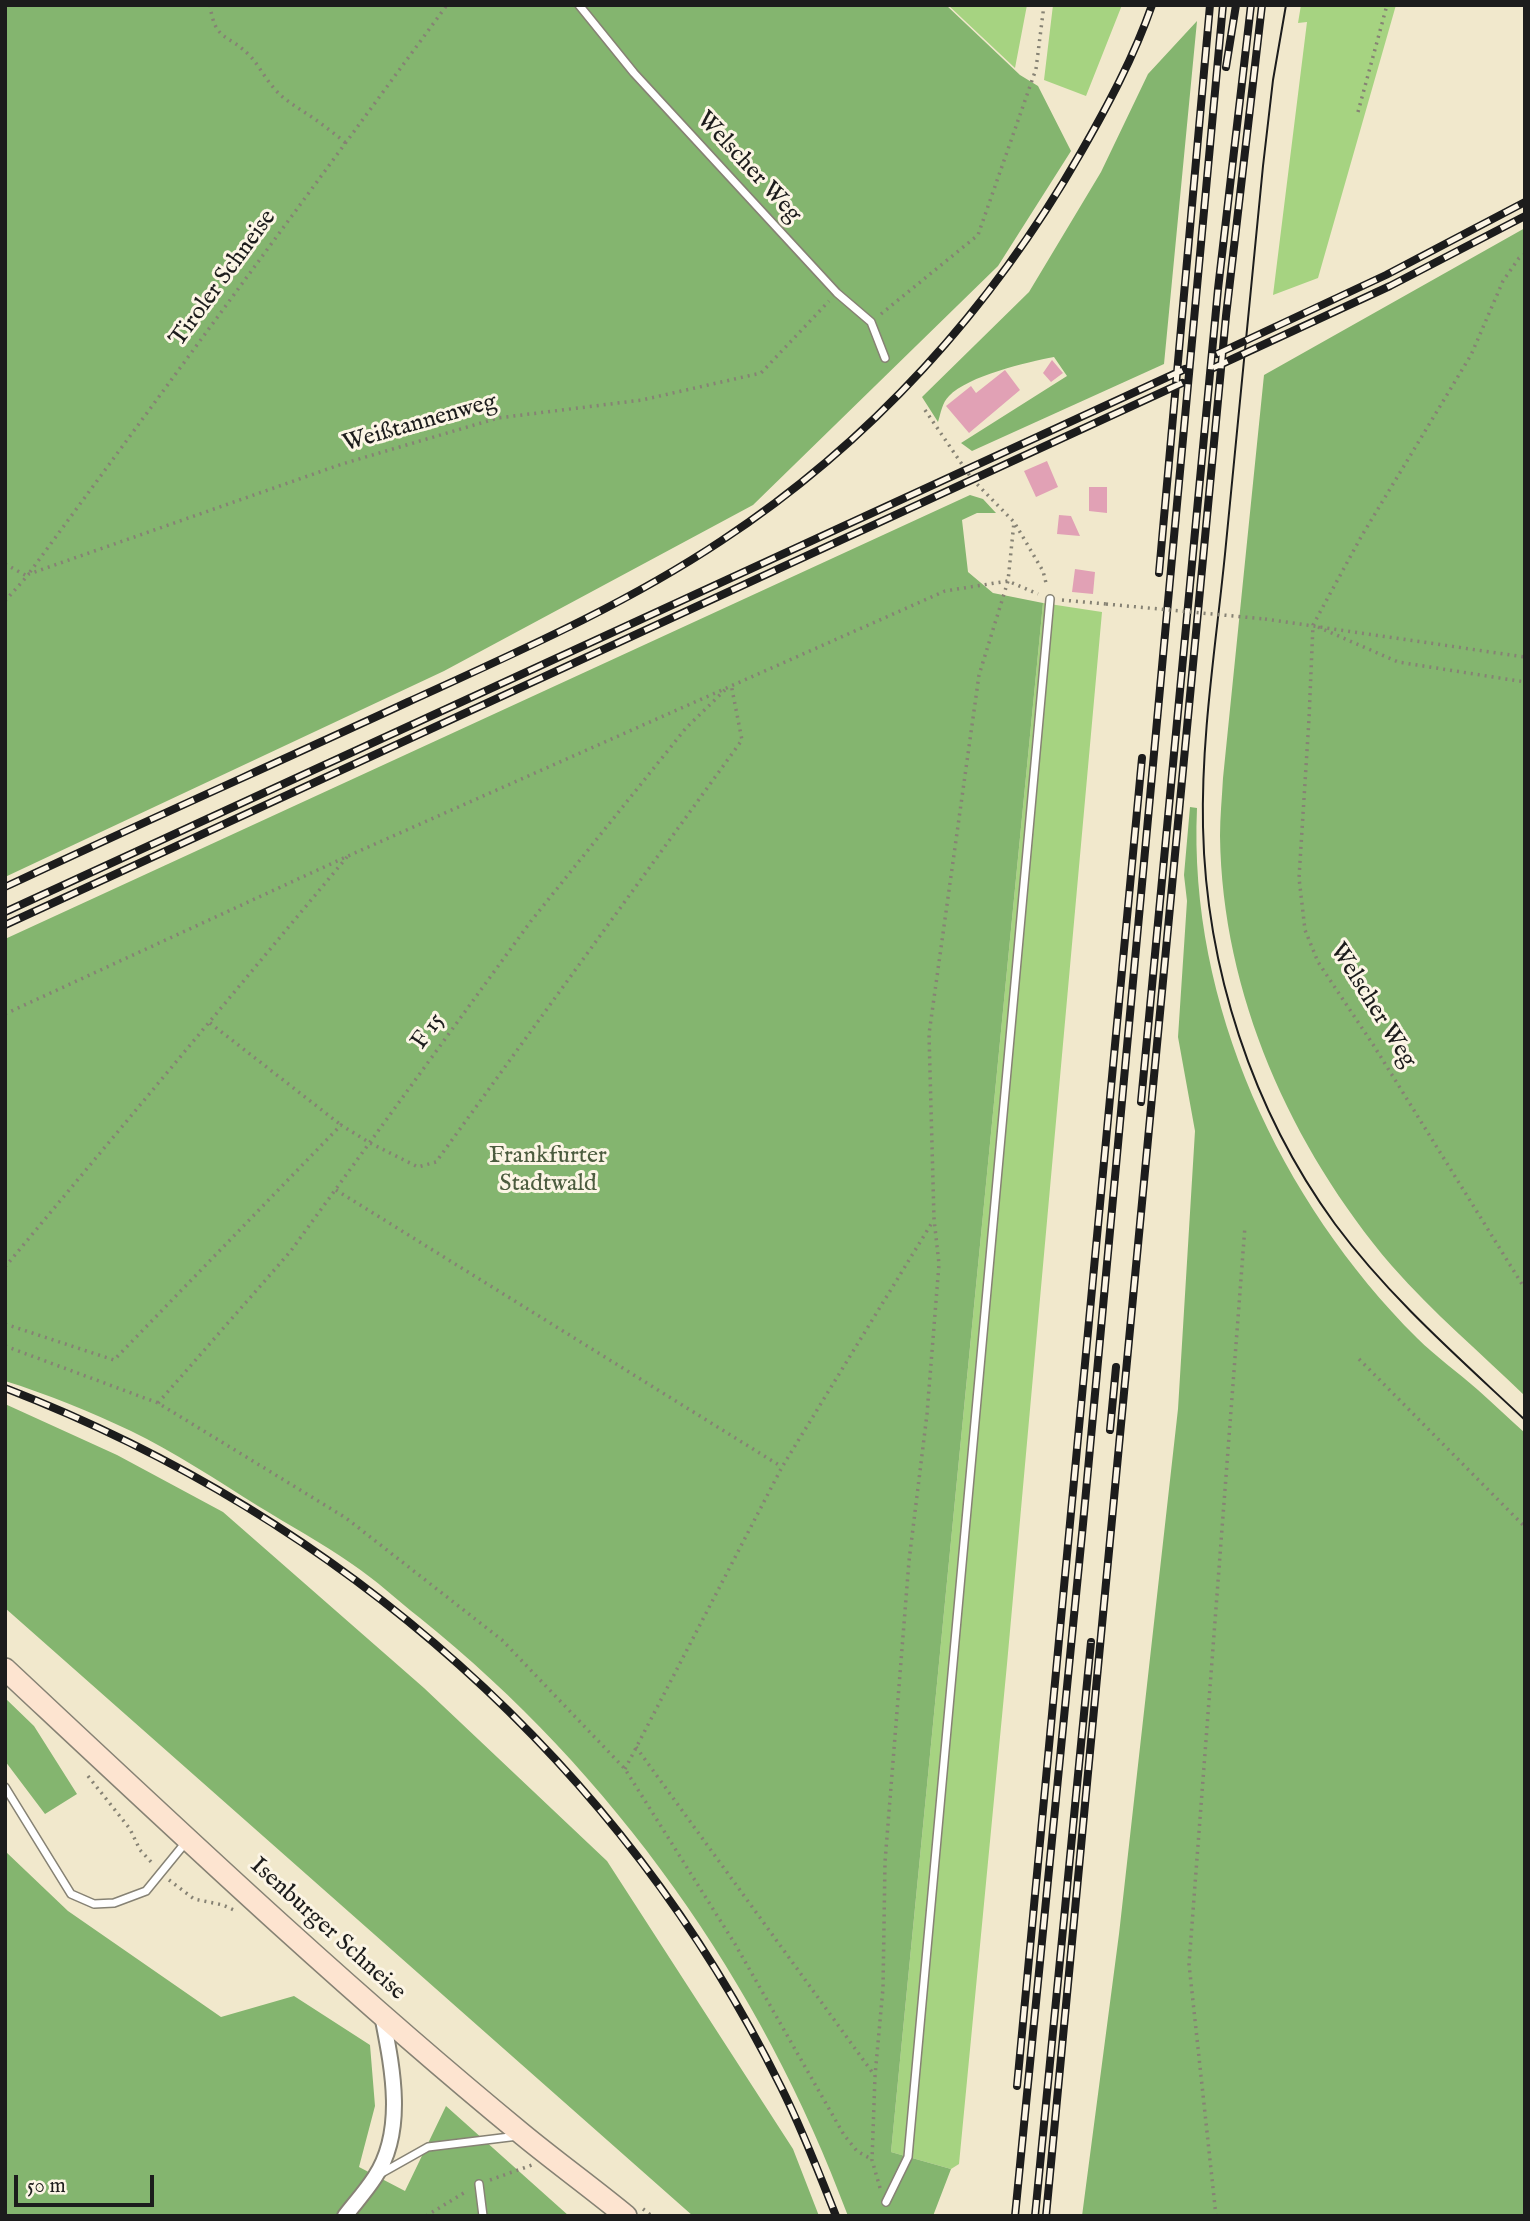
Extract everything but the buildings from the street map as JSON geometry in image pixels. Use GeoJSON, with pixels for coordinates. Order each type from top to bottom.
{"type":"FeatureCollection","features":[{"type":"Feature","properties":{"kind":"main road","name":"Isenburger Schneise"},"geometry":{"type":"LineString","coordinates":[[5,1669],[382,2014],[523,2135],[626,2216]]}},
{"type":"Feature","properties":{"kind":"street"},"geometry":{"type":"LineString","coordinates":[[345,2216],[376,2176],[388,2147],[393,2117],[391,2065],[382,2014]]}},
{"type":"Feature","properties":{"kind":"lane","name":"Welscher Weg"},"geometry":{"type":"LineString","coordinates":[[579,5],[634,73],[837,293],[871,322],[885,358]]}},
{"type":"Feature","properties":{"kind":"lane"},"geometry":{"type":"LineString","coordinates":[[887,2202],[908,2157],[1051,599]]}},
{"type":"Feature","properties":{"kind":"lane"},"geometry":{"type":"LineString","coordinates":[[5,1787],[71,1894],[94,1904],[114,1903],[146,1891],[188,1839]]}},
{"type":"Feature","properties":{"kind":"lane"},"geometry":{"type":"LineString","coordinates":[[376,2176],[428,2147],[523,2135]]}},
{"type":"Feature","properties":{"kind":"lane"},"geometry":{"type":"LineString","coordinates":[[479,2184],[483,2216]]}},
{"type":"Feature","properties":{"kind":"path"},"geometry":{"type":"LineString","coordinates":[[210,5],[215,29],[222,37],[235,43],[252,58],[272,87],[295,107],[346,143]]}},
{"type":"Feature","properties":{"kind":"path","name":"Tiroler Schneise"},"geometry":{"type":"LineString","coordinates":[[28,575],[447,5]]}},
{"type":"Feature","properties":{"kind":"path"},"geometry":{"type":"LineString","coordinates":[[871,322],[978,234],[1036,69],[1044,5]]}},
{"type":"Feature","properties":{"kind":"path"},"geometry":{"type":"LineString","coordinates":[[1358,112],[1387,5]]}},
{"type":"Feature","properties":{"kind":"path"},"geometry":{"type":"LineString","coordinates":[[1312,625],[1361,537],[1471,355],[1503,281],[1519,258],[1525,254]]}},
{"type":"Feature","properties":{"kind":"path","name":"Weißtannenweg"},"geometry":{"type":"LineString","coordinates":[[5,601],[28,575],[342,464],[498,418],[642,400],[761,373],[837,293]]}},
{"type":"Feature","properties":{"kind":"path"},"geometry":{"type":"LineString","coordinates":[[925,410],[972,479],[1014,522],[1043,571],[1051,599]]}},
{"type":"Feature","properties":{"kind":"path"},"geometry":{"type":"LineString","coordinates":[[887,2202],[876,2180],[872,2160],[875,2076],[883,1988],[885,1863],[909,1561],[927,1414],[939,1264],[934,1219],[929,1034],[979,675],[1008,581],[1014,522]]}},
{"type":"Feature","properties":{"kind":"path"},"geometry":{"type":"LineString","coordinates":[[5,564],[28,575]]}},
{"type":"Feature","properties":{"kind":"path"},"geometry":{"type":"LineString","coordinates":[[5,1014],[348,856],[945,591],[1008,581],[1051,599],[1265,619],[1525,657]]}},
{"type":"Feature","properties":{"kind":"path"},"geometry":{"type":"LineString","coordinates":[[1312,625],[1398,662],[1525,682]]}},
{"type":"Feature","properties":{"kind":"path","name":"Welscher Weg"},"geometry":{"type":"LineString","coordinates":[[1312,625],[1309,719],[1298,878],[1305,930],[1318,962],[1374,1046],[1525,1289]]}},
{"type":"Feature","properties":{"kind":"path"},"geometry":{"type":"LineString","coordinates":[[210,1023],[341,1125],[370,1143],[418,1167],[436,1162],[742,740],[731,684]]}},
{"type":"Feature","properties":{"kind":"path","name":"F 15"},"geometry":{"type":"LineString","coordinates":[[158,1403],[290,1252],[531,921],[686,728],[731,684]]}},
{"type":"Feature","properties":{"kind":"path"},"geometry":{"type":"LineString","coordinates":[[5,1267],[348,856]]}},
{"type":"Feature","properties":{"kind":"path"},"geometry":{"type":"LineString","coordinates":[[5,1324],[114,1360],[341,1125]]}},
{"type":"Feature","properties":{"kind":"path"},"geometry":{"type":"LineString","coordinates":[[336,1190],[782,1467]]}},
{"type":"Feature","properties":{"kind":"path"},"geometry":{"type":"LineString","coordinates":[[625,1769],[782,1467],[934,1219]]}},
{"type":"Feature","properties":{"kind":"path"},"geometry":{"type":"LineString","coordinates":[[1216,2216],[1189,1964],[1245,1226]]}},
{"type":"Feature","properties":{"kind":"path"},"geometry":{"type":"LineString","coordinates":[[5,1346],[158,1403],[346,1518],[492,1632],[625,1769],[735,1944],[844,2135],[857,2151],[872,2160]]}},
{"type":"Feature","properties":{"kind":"path"},"geometry":{"type":"LineString","coordinates":[[1359,1359],[1525,1527]]}},
{"type":"Feature","properties":{"kind":"path"},"geometry":{"type":"LineString","coordinates":[[636,1746],[875,2076]]}},
{"type":"Feature","properties":{"kind":"green space"},"geometry":{"type":"Polygon","coordinates":[[[5,5],[946,5],[1020,75],[1038,86],[1071,151],[998,266],[753,505],[444,671],[5,877],[5,5]]]}},
{"type":"Feature","properties":{"kind":"green space"},"geometry":{"type":"Polygon","coordinates":[[[948,5],[1027,5],[1015,68],[948,5]]]}},
{"type":"Feature","properties":{"kind":"green space"},"geometry":{"type":"Polygon","coordinates":[[[1053,5],[1122,5],[1086,96],[1044,80],[1053,5]]]}},
{"type":"Feature","properties":{"kind":"green space"},"geometry":{"type":"Polygon","coordinates":[[[1301,5],[1396,5],[1318,278],[1273,295],[1307,22],[1298,23],[1301,5]]]}},
{"type":"Feature","properties":{"kind":"green space"},"geometry":{"type":"Polygon","coordinates":[[[1197,21],[1164,364],[972,451],[961,443],[1067,376],[1054,357],[1014,366],[970,382],[947,399],[938,422],[922,397],[1029,292],[1101,172],[1148,74],[1197,21]]]}},
{"type":"Feature","properties":{"kind":"green space"},"geometry":{"type":"Polygon","coordinates":[[[1525,228],[1525,1396],[1440,1316],[1392,1266],[1323,1171],[1294,1119],[1269,1066],[1249,1010],[1234,953],[1224,895],[1220,836],[1223,778],[1264,375],[1525,228]]]}},
{"type":"Feature","properties":{"kind":"green space","name":"Frankfurter Stadtwald"},"geometry":{"type":"Polygon","coordinates":[[[970,495],[983,499],[996,513],[977,513],[962,520],[968,572],[993,593],[1043,603],[891,2152],[951,2169],[933,2216],[848,2216],[813,2130],[772,2046],[726,1965],[674,1888],[618,1814],[556,1744],[490,1679],[352,1564],[147,1439],[69,1404],[5,1381],[5,939],[970,495]]]}},
{"type":"Feature","properties":{"kind":"green space"},"geometry":{"type":"Polygon","coordinates":[[[1043,603],[1102,612],[959,2164],[951,2169],[891,2152],[1043,603]]]}},
{"type":"Feature","properties":{"kind":"green space"},"geometry":{"type":"Polygon","coordinates":[[[1190,807],[1197,808],[1198,881],[1208,954],[1227,1026],[1252,1095],[1285,1162],[1324,1225],[1368,1284],[1424,1345],[1525,1433],[1525,2216],[1082,2216],[1119,1934],[1178,1409],[1195,1131],[1178,1037],[1187,901],[1184,875],[1190,807]]]}},
{"type":"Feature","properties":{"kind":"green space"},"geometry":{"type":"Polygon","coordinates":[[[5,1404],[117,1455],[223,1512],[424,1688],[607,1861],[793,2149],[819,2216],[693,2216],[5,1608],[5,1404]]]}},
{"type":"Feature","properties":{"kind":"green space"},"geometry":{"type":"Polygon","coordinates":[[[5,1698],[34,1726],[77,1794],[45,1814],[5,1761],[5,1698]]]}},
{"type":"Feature","properties":{"kind":"green space"},"geometry":{"type":"Polygon","coordinates":[[[5,1851],[68,1911],[221,2017],[294,1996],[370,2045],[375,2106],[359,2167],[405,2191],[446,2106],[569,2216],[5,2216],[5,1851]]]}},
{"type":"Feature","properties":{"kind":"tram line"},"geometry":{"type":"LineString","coordinates":[[1286,5],[1273,80],[1263,166],[1207,725],[1203,827],[1213,932],[1224,985],[1239,1036],[1280,1134],[1306,1180],[1335,1224],[1378,1277],[1525,1420]]}},
{"type":"Feature","properties":{"kind":"railway"},"geometry":{"type":"LineString","coordinates":[[5,887],[568,628],[684,565],[776,503],[828,461],[877,416],[967,318],[1008,266],[1045,211],[1100,118],[1128,63],[1152,5]]}},
{"type":"Feature","properties":{"kind":"railway"},"geometry":{"type":"LineString","coordinates":[[1159,573],[1210,5]]}},
{"type":"Feature","properties":{"kind":"railway"},"geometry":{"type":"LineString","coordinates":[[1015,2216],[1083,1524],[1223,5]]}},
{"type":"Feature","properties":{"kind":"railway"},"geometry":{"type":"LineString","coordinates":[[1226,67],[1236,5]]}},
{"type":"Feature","properties":{"kind":"railway"},"geometry":{"type":"LineString","coordinates":[[1141,1102],[1218,289],[1251,5]]}},
{"type":"Feature","properties":{"kind":"railway"},"geometry":{"type":"LineString","coordinates":[[1046,2216],[1226,316],[1262,5]]}},
{"type":"Feature","properties":{"kind":"railway"},"geometry":{"type":"LineString","coordinates":[[1217,354],[1386,275],[1525,202]]}},
{"type":"Feature","properties":{"kind":"railway"},"geometry":{"type":"LineString","coordinates":[[1213,368],[1390,286],[1525,216]]}},
{"type":"Feature","properties":{"kind":"railway"},"geometry":{"type":"LineString","coordinates":[[5,912],[1185,369]]}},
{"type":"Feature","properties":{"kind":"railway"},"geometry":{"type":"LineString","coordinates":[[5,925],[1182,383]]}},
{"type":"Feature","properties":{"kind":"railway"},"geometry":{"type":"LineString","coordinates":[[1017,2086],[1142,758]]}},
{"type":"Feature","properties":{"kind":"railway"},"geometry":{"type":"LineString","coordinates":[[1110,1430],[1116,1367]]}},
{"type":"Feature","properties":{"kind":"railway"},"geometry":{"type":"LineString","coordinates":[[5,1388],[128,1442],[246,1506],[356,1581],[459,1665],[554,1758],[640,1859],[716,1969],[781,2087],[836,2216]]}},
{"type":"Feature","properties":{"kind":"railway"},"geometry":{"type":"LineString","coordinates":[[1035,2216],[1091,1642]]}}]}
